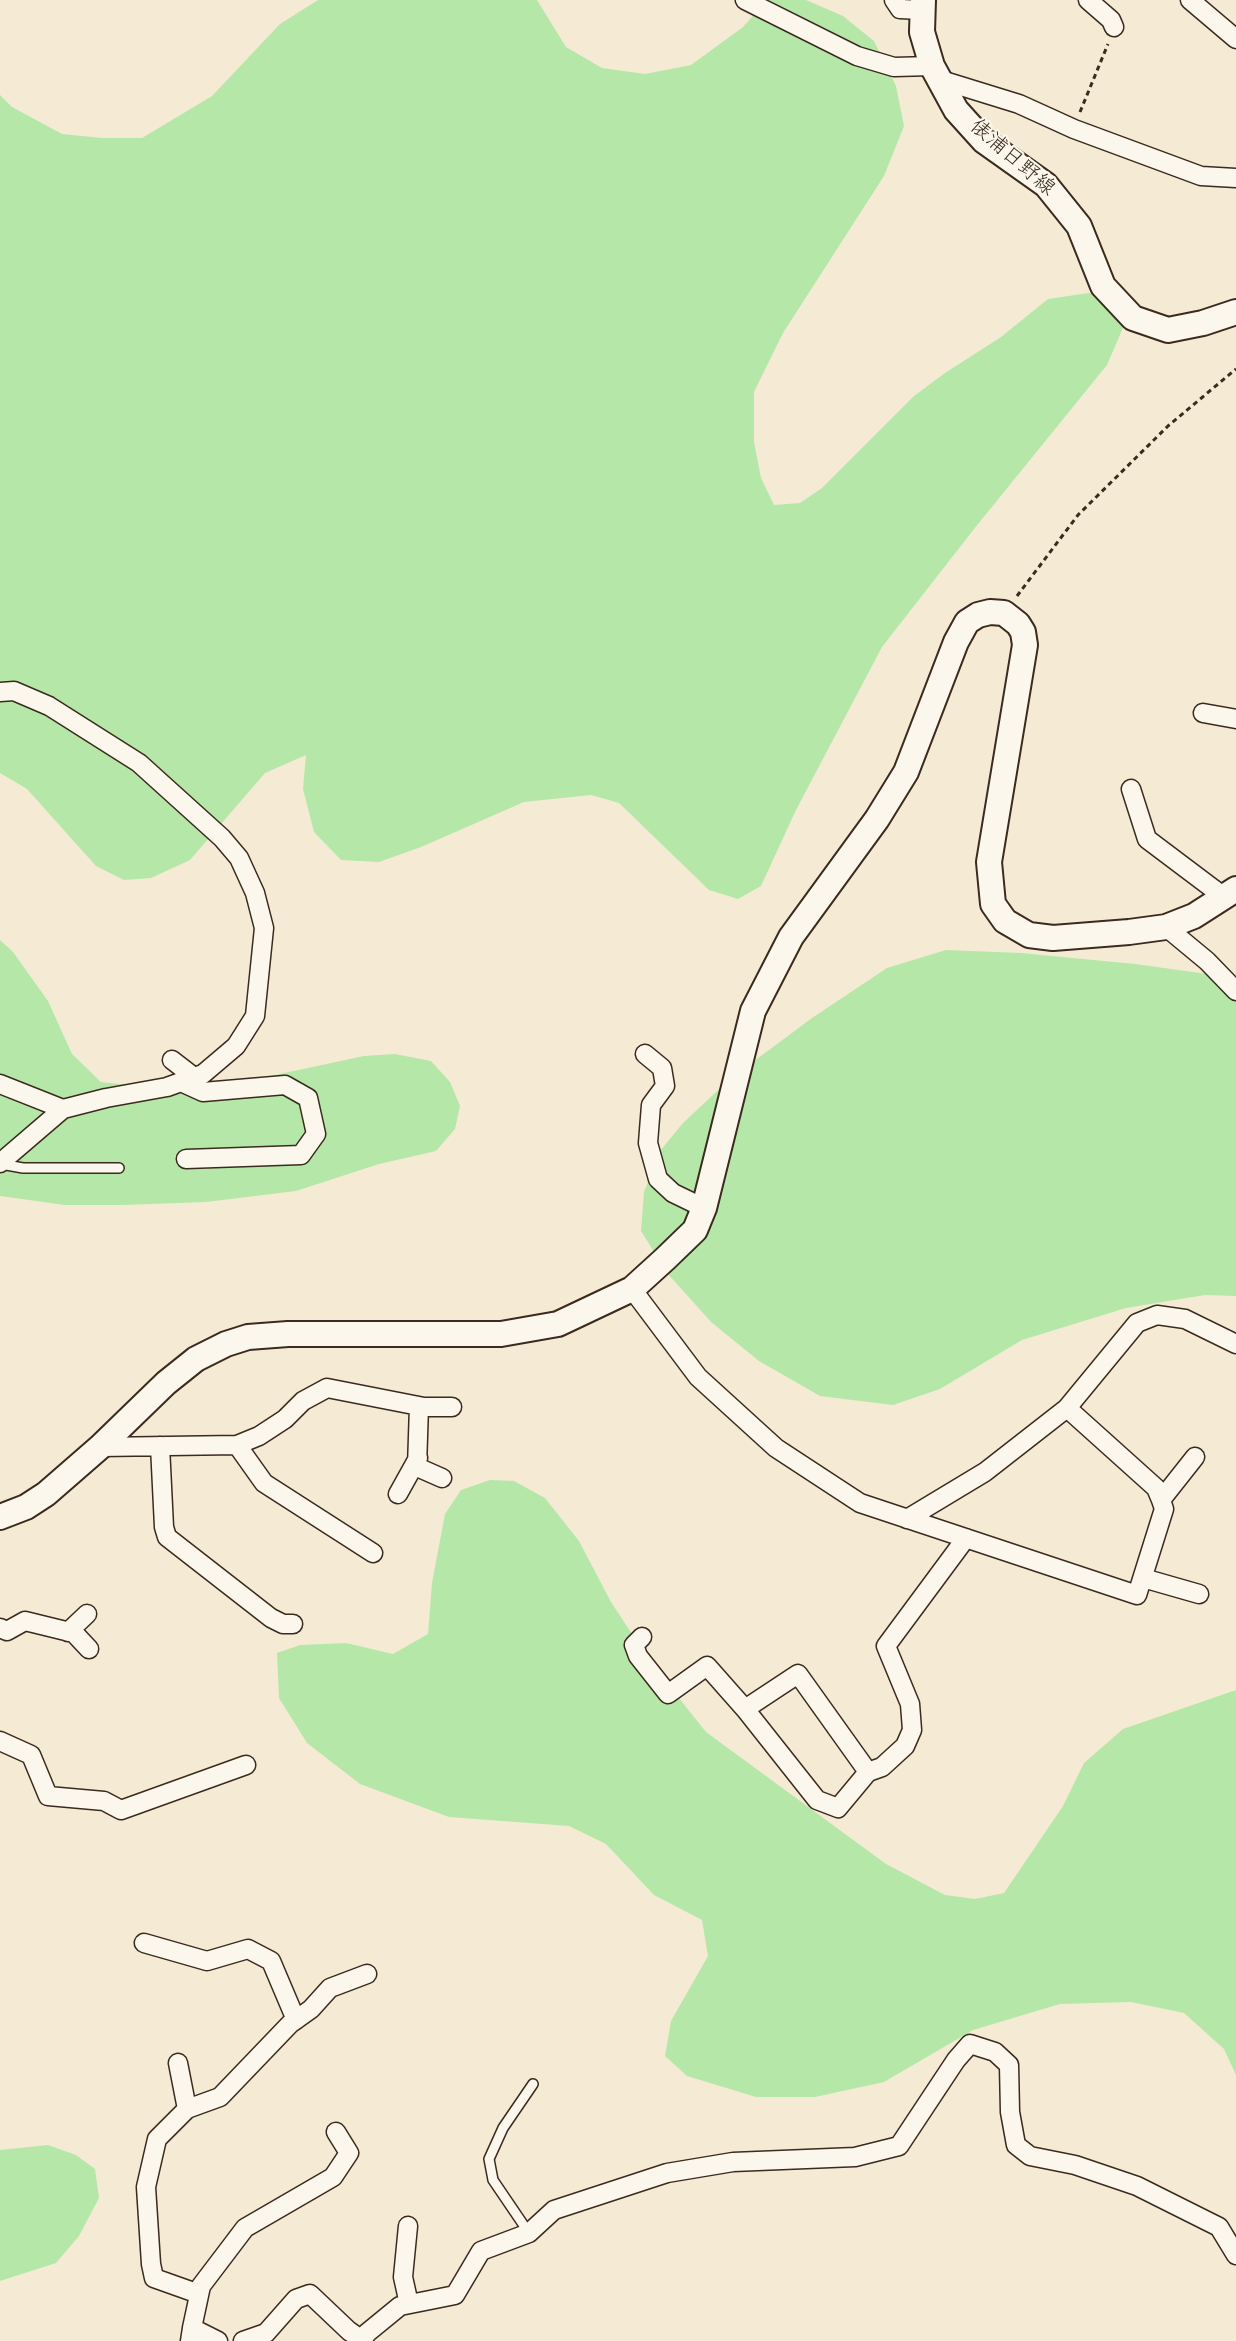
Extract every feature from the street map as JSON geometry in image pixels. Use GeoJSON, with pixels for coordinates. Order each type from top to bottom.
{"type":"FeatureCollection","features":[{"type":"Feature","properties":{"kind":"street"},"geometry":{"type":"LineString","coordinates":[[745,0],[857,56],[894,67],[935,72],[1019,104],[1074,129],[1201,176],[1236,178]]}},
{"type":"Feature","properties":{"kind":"street"},"geometry":{"type":"LineString","coordinates":[[894,0],[900,9],[923,5]]}},
{"type":"Feature","properties":{"kind":"street"},"geometry":{"type":"LineString","coordinates":[[1088,0],[1111,20],[1114,27]]}},
{"type":"Feature","properties":{"kind":"street"},"geometry":{"type":"LineString","coordinates":[[1190,0],[1236,39]]}},
{"type":"Feature","properties":{"kind":"street","name":"俵浦日野線"},"geometry":{"type":"LineString","coordinates":[[923,5],[922,32],[935,72],[956,110],[984,141],[1046,185],[1079,226],[1102,286],[1133,318],[1168,330],[1203,323],[1236,312]]}},
{"type":"Feature","properties":{"kind":"street"},"geometry":{"type":"LineString","coordinates":[[0,1516],[18,1510],[46,1494],[100,1447],[166,1383],[196,1359],[226,1344],[248,1337],[288,1334],[501,1334],[558,1324],[632,1289],[695,1230],[704,1208],[753,1010],[791,937],[876,820],[906,772],[956,642],[967,622],[990,612],[1004,613],[1018,624],[1023,632],[1025,645],[989,862],[993,904],[1005,921],[1029,935],[1053,938],[1166,927],[1194,916],[1230,893],[1147,839],[1131,789]]}},
{"type":"Feature","properties":{"kind":"street"},"geometry":{"type":"LineString","coordinates":[[0,692],[14,691],[49,706],[138,763],[222,838],[239,858],[256,893],[264,928],[255,1016],[236,1046],[203,1074],[168,1087],[62,1109],[0,1164]]}},
{"type":"Feature","properties":{"kind":"street"},"geometry":{"type":"LineString","coordinates":[[1203,713],[1236,719]]}},
{"type":"Feature","properties":{"kind":"street"},"geometry":{"type":"LineString","coordinates":[[1166,927],[1207,962],[1236,991]]}},
{"type":"Feature","properties":{"kind":"street"},"geometry":{"type":"LineString","coordinates":[[645,1054],[662,1068],[665,1086],[651,1105],[648,1143],[658,1179],[673,1193],[704,1208]]}},
{"type":"Feature","properties":{"kind":"street"},"geometry":{"type":"LineString","coordinates":[[172,1060],[187,1080],[203,1092],[285,1085],[308,1098],[316,1134],[300,1155],[186,1159]]}},
{"type":"Feature","properties":{"kind":"street"},"geometry":{"type":"LineString","coordinates":[[0,1084],[62,1109]]}},
{"type":"Feature","properties":{"kind":"street"},"geometry":{"type":"LineString","coordinates":[[632,1289],[698,1377],[776,1448],[860,1503],[1137,1595],[1164,1509],[1161,1500],[1156,1488],[1067,1408]]}},
{"type":"Feature","properties":{"kind":"street"},"geometry":{"type":"LineString","coordinates":[[907,1519],[985,1472],[1067,1408],[1137,1323],[1158,1314],[1185,1319],[1236,1344]]}},
{"type":"Feature","properties":{"kind":"street"},"geometry":{"type":"LineString","coordinates":[[100,1447],[237,1445],[259,1436],[285,1418],[303,1401],[327,1388],[419,1406],[452,1407]]}},
{"type":"Feature","properties":{"kind":"street"},"geometry":{"type":"LineString","coordinates":[[419,1406],[418,1467],[442,1478]]}},
{"type":"Feature","properties":{"kind":"street"},"geometry":{"type":"LineString","coordinates":[[237,1445],[264,1483],[373,1553]]}},
{"type":"Feature","properties":{"kind":"street"},"geometry":{"type":"LineString","coordinates":[[160,1446],[164,1527],[167,1537],[271,1618],[283,1624],[293,1624]]}},
{"type":"Feature","properties":{"kind":"street"},"geometry":{"type":"LineString","coordinates":[[398,1494],[418,1458]]}},
{"type":"Feature","properties":{"kind":"street"},"geometry":{"type":"LineString","coordinates":[[1161,1500],[1195,1458]]}},
{"type":"Feature","properties":{"kind":"street"},"geometry":{"type":"LineString","coordinates":[[642,1637],[634,1645],[638,1656],[668,1694],[707,1666],[745,1709],[817,1800],[838,1808],[868,1772],[882,1767],[905,1746],[912,1730],[910,1704],[886,1646],[966,1538]]}},
{"type":"Feature","properties":{"kind":"street"},"geometry":{"type":"LineString","coordinates":[[1143,1578],[1199,1594]]}},
{"type":"Feature","properties":{"kind":"street"},"geometry":{"type":"LineString","coordinates":[[68,1632],[87,1614]]}},
{"type":"Feature","properties":{"kind":"street"},"geometry":{"type":"LineString","coordinates":[[0,1628],[7,1631],[25,1621],[74,1633],[89,1649]]}},
{"type":"Feature","properties":{"kind":"street"},"geometry":{"type":"LineString","coordinates":[[745,1709],[798,1674],[868,1772]]}},
{"type":"Feature","properties":{"kind":"street"},"geometry":{"type":"LineString","coordinates":[[0,1741],[31,1755],[48,1796],[104,1800],[121,1810],[246,1766]]}},
{"type":"Feature","properties":{"kind":"street"},"geometry":{"type":"LineString","coordinates":[[144,1943],[207,1961],[248,1949],[271,1961],[296,2020]]}},
{"type":"Feature","properties":{"kind":"street"},"geometry":{"type":"LineString","coordinates":[[199,2294],[154,2278],[150,2264],[146,2187],[157,2139],[187,2110],[220,2097],[296,2020],[312,2009],[330,1988],[367,1974]]}},
{"type":"Feature","properties":{"kind":"street"},"geometry":{"type":"LineString","coordinates":[[243,2341],[266,2333],[296,2299],[310,2294],[362,2341],[367,2333],[400,2306],[455,2295],[481,2251],[529,2233],[554,2210],[667,2173],[733,2162],[855,2157],[899,2146],[956,2060],[970,2044],[995,2052],[1009,2065],[1010,2112],[1016,2145],[1030,2156],[1075,2165],[1137,2186],[1220,2227],[1236,2255]]}},
{"type":"Feature","properties":{"kind":"street"},"geometry":{"type":"LineString","coordinates":[[178,2063],[187,2110]]}},
{"type":"Feature","properties":{"kind":"street"},"geometry":{"type":"LineString","coordinates":[[218,2341],[191,2334],[201,2286],[244,2228],[333,2177],[349,2153],[336,2132]]}},
{"type":"Feature","properties":{"kind":"street"},"geometry":{"type":"LineString","coordinates":[[408,2226],[403,2277],[409,2304]]}},
{"type":"Feature","properties":{"kind":"lane"},"geometry":{"type":"LineString","coordinates":[[0,1164],[23,1168],[119,1168]]}},
{"type":"Feature","properties":{"kind":"lane"},"geometry":{"type":"LineString","coordinates":[[529,2233],[493,2180],[489,2159],[503,2128],[532,2084]]}},
{"type":"Feature","properties":{"kind":"path"},"geometry":{"type":"LineString","coordinates":[[1074,129],[1114,27]]}},
{"type":"Feature","properties":{"kind":"path"},"geometry":{"type":"LineString","coordinates":[[1004,613],[1078,516],[1168,426],[1236,369]]}},
{"type":"Feature","properties":{"kind":"green space"},"geometry":{"type":"Polygon","coordinates":[[[318,0],[537,0],[566,47],[602,68],[645,74],[691,65],[743,27],[767,0],[806,0],[843,16],[874,41],[896,86],[904,126],[884,176],[783,333],[754,392],[754,442],[761,478],[774,505],[800,503],[822,488],[914,396],[945,373],[1001,337],[1048,299],[1089,293],[1107,300],[1125,323],[1107,365],[974,529],[882,647],[796,810],[761,886],[738,899],[709,890],[619,803],[591,795],[524,802],[421,847],[379,862],[341,860],[314,832],[303,789],[306,755],[265,773],[190,860],[151,878],[124,880],[96,866],[27,789],[0,773],[0,95],[12,107],[62,134],[102,138],[142,138],[212,96],[280,24],[318,0]]]}},
{"type":"Feature","properties":{"kind":"green space"},"geometry":{"type":"Polygon","coordinates":[[[0,940],[13,952],[48,1001],[72,1054],[101,1082],[156,1088],[228,1085],[364,1056],[395,1054],[431,1061],[450,1082],[460,1106],[455,1129],[436,1151],[379,1164],[296,1191],[206,1202],[123,1205],[65,1205],[0,1196],[0,940]]]}},
{"type":"Feature","properties":{"kind":"green space"},"geometry":{"type":"Polygon","coordinates":[[[946,950],[1021,953],[1135,964],[1236,978],[1236,1296],[1205,1295],[1126,1308],[1022,1340],[940,1389],[893,1405],[820,1396],[759,1361],[711,1322],[668,1274],[641,1231],[644,1192],[660,1151],[683,1123],[730,1079],[812,1018],[887,968],[946,950]]]}},
{"type":"Feature","properties":{"kind":"green space"},"geometry":{"type":"Polygon","coordinates":[[[490,1480],[514,1481],[545,1498],[579,1541],[611,1602],[651,1663],[706,1732],[886,1864],[945,1895],[975,1899],[1004,1893],[1063,1806],[1084,1763],[1123,1729],[1236,1690],[1236,2075],[1224,2049],[1184,2013],[1131,2002],[1060,2004],[973,2030],[884,2082],[815,2097],[756,2097],[687,2076],[665,2056],[671,2021],[708,1956],[702,1920],[654,1895],[606,1844],[569,1826],[449,1817],[360,1784],[307,1743],[279,1698],[277,1653],[300,1645],[346,1643],[393,1654],[428,1634],[432,1583],[445,1514],[461,1490],[490,1480]]]}},
{"type":"Feature","properties":{"kind":"green space"},"geometry":{"type":"Polygon","coordinates":[[[48,2145],[76,2155],[95,2169],[99,2198],[79,2236],[56,2263],[0,2281],[0,2150],[48,2145]]]}}]}
